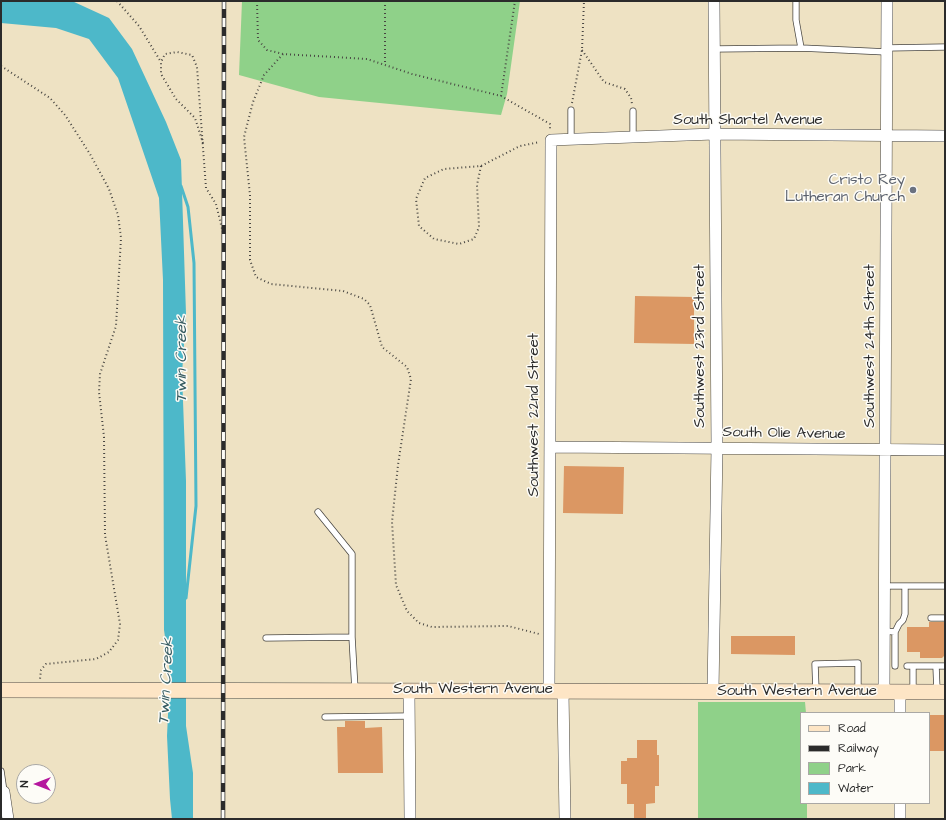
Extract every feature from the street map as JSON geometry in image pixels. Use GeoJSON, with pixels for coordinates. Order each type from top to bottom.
{"type":"FeatureCollection","features":[{"type":"Feature","properties":{"kind":"main road","name":"South Western Avenue"},"geometry":{"type":"LineString","coordinates":[[1,690],[941,692]]}},
{"type":"Feature","properties":{"kind":"street","name":"Southwest 23rd Street"},"geometry":{"type":"LineString","coordinates":[[713,692],[717,448],[714,1]]}},
{"type":"Feature","properties":{"kind":"street","name":"Southwest 24th Street"},"geometry":{"type":"LineString","coordinates":[[884,692],[900,666],[890,632],[885,586],[887,1]]}},
{"type":"Feature","properties":{"kind":"street","name":"South Shartel Avenue"},"geometry":{"type":"LineString","coordinates":[[551,140],[714,134],[886,137],[945,136]]}},
{"type":"Feature","properties":{"kind":"street","name":"Southwest 22nd Street"},"geometry":{"type":"LineString","coordinates":[[551,140],[549,637],[556,690],[565,819]]}},
{"type":"Feature","properties":{"kind":"street","name":"South Olie Avenue"},"geometry":{"type":"LineString","coordinates":[[550,447],[945,450]]}},
{"type":"Feature","properties":{"kind":"street"},"geometry":{"type":"LineString","coordinates":[[409,690],[410,819]]}},
{"type":"Feature","properties":{"kind":"street"},"geometry":{"type":"LineString","coordinates":[[900,712],[907,692]]}},
{"type":"Feature","properties":{"kind":"street"},"geometry":{"type":"LineString","coordinates":[[2,792],[8,819]]}},
{"type":"Feature","properties":{"kind":"street"},"geometry":{"type":"LineString","coordinates":[[900,804],[900,819]]}},
{"type":"Feature","properties":{"kind":"lane"},"geometry":{"type":"LineString","coordinates":[[796,1],[796,20],[801,48]]}},
{"type":"Feature","properties":{"kind":"lane"},"geometry":{"type":"LineString","coordinates":[[714,49],[801,48],[887,50],[945,47]]}},
{"type":"Feature","properties":{"kind":"lane"},"geometry":{"type":"LineString","coordinates":[[571,110],[571,139]]}},
{"type":"Feature","properties":{"kind":"lane"},"geometry":{"type":"LineString","coordinates":[[633,111],[633,137]]}},
{"type":"Feature","properties":{"kind":"lane"},"geometry":{"type":"LineString","coordinates":[[318,512],[352,554],[352,637],[355,690]]}},
{"type":"Feature","properties":{"kind":"lane"},"geometry":{"type":"LineString","coordinates":[[885,586],[945,586]]}},
{"type":"Feature","properties":{"kind":"lane"},"geometry":{"type":"LineString","coordinates":[[890,632],[903,620],[905,614],[904,586]]}},
{"type":"Feature","properties":{"kind":"lane"},"geometry":{"type":"LineString","coordinates":[[932,618],[945,618]]}},
{"type":"Feature","properties":{"kind":"lane"},"geometry":{"type":"LineString","coordinates":[[266,638],[352,637]]}},
{"type":"Feature","properties":{"kind":"lane"},"geometry":{"type":"LineString","coordinates":[[816,692],[815,664],[858,663],[858,692]]}},
{"type":"Feature","properties":{"kind":"lane"},"geometry":{"type":"LineString","coordinates":[[907,692],[900,666],[945,666]]}},
{"type":"Feature","properties":{"kind":"lane"},"geometry":{"type":"LineString","coordinates":[[936,666],[941,692]]}},
{"type":"Feature","properties":{"kind":"lane"},"geometry":{"type":"LineString","coordinates":[[325,717],[410,716]]}},
{"type":"Feature","properties":{"kind":"lane"},"geometry":{"type":"LineString","coordinates":[[1,771],[2,792]]}},
{"type":"Feature","properties":{"kind":"path"},"geometry":{"type":"LineString","coordinates":[[117,1],[139,26],[161,62]]}},
{"type":"Feature","properties":{"kind":"path"},"geometry":{"type":"LineString","coordinates":[[257,1],[258,40],[267,50],[282,54],[367,59],[412,74],[501,96],[550,124],[551,140],[520,146],[481,166],[444,169],[425,178],[416,199],[419,226],[434,239],[459,244],[474,239],[479,227],[476,185],[481,166]]}},
{"type":"Feature","properties":{"kind":"path"},"geometry":{"type":"LineString","coordinates":[[385,1],[385,65]]}},
{"type":"Feature","properties":{"kind":"path"},"geometry":{"type":"LineString","coordinates":[[501,96],[514,1]]}},
{"type":"Feature","properties":{"kind":"path"},"geometry":{"type":"LineString","coordinates":[[571,110],[582,50],[584,1]]}},
{"type":"Feature","properties":{"kind":"path"},"geometry":{"type":"LineString","coordinates":[[582,50],[604,82],[625,89],[631,98],[633,111]]}},
{"type":"Feature","properties":{"kind":"path"},"geometry":{"type":"LineString","coordinates":[[203,143],[195,118],[176,99],[161,74],[161,62],[165,54],[177,52],[192,55],[197,67],[203,143],[206,188],[216,204],[224,237]]}},
{"type":"Feature","properties":{"kind":"path"},"geometry":{"type":"LineString","coordinates":[[282,54],[264,75],[253,102],[244,137],[250,195],[250,260],[256,277],[271,284],[343,290],[364,299],[370,305],[382,347],[407,367],[411,379],[398,465],[392,522],[396,585],[407,611],[419,623],[432,627],[508,626],[549,637]]}},
{"type":"Feature","properties":{"kind":"path"},"geometry":{"type":"LineString","coordinates":[[1,66],[50,98],[65,115],[90,154],[109,189],[118,215],[121,238],[116,326],[100,374],[99,392],[104,437],[104,529],[120,624],[118,640],[109,652],[96,658],[46,664],[42,670],[39,690]]}},
{"type":"Feature","properties":{"kind":"green space"},"geometry":{"type":"Polygon","coordinates":[[[242,1],[520,1],[507,94],[501,115],[319,97],[239,75],[242,1]]]}},
{"type":"Feature","properties":{"kind":"green space"},"geometry":{"type":"Polygon","coordinates":[[[698,702],[805,702],[806,712],[800,712],[800,804],[807,804],[807,819],[698,819],[698,702]]]}},
{"type":"Feature","properties":{"kind":"water"},"geometry":{"type":"Polygon","coordinates":[[[1,1],[72,1],[109,18],[132,49],[166,122],[181,160],[186,314],[182,374],[186,481],[186,726],[193,773],[193,819],[172,819],[170,799],[167,736],[170,672],[164,630],[163,280],[159,198],[118,78],[89,39],[56,28],[1,23],[1,1]]]}},
{"type":"Feature","properties":{"kind":"building"},"geometry":{"type":"Polygon","coordinates":[[[635,296],[694,297],[694,344],[634,343],[635,296]]]}},
{"type":"Feature","properties":{"kind":"building"},"geometry":{"type":"Polygon","coordinates":[[[564,466],[624,467],[623,514],[563,513],[564,466]]]}},
{"type":"Feature","properties":{"kind":"building"},"geometry":{"type":"Polygon","coordinates":[[[929,622],[944,622],[944,656],[942,658],[920,658],[920,652],[907,652],[907,627],[929,627],[929,622]]]}},
{"type":"Feature","properties":{"kind":"building"},"geometry":{"type":"Polygon","coordinates":[[[731,636],[795,636],[795,655],[731,654],[731,636]]]}},
{"type":"Feature","properties":{"kind":"building"},"geometry":{"type":"Polygon","coordinates":[[[930,715],[945,715],[945,751],[930,751],[930,715]]]}},
{"type":"Feature","properties":{"kind":"building"},"geometry":{"type":"Polygon","coordinates":[[[345,721],[365,721],[365,728],[382,727],[383,773],[338,773],[337,727],[345,727],[345,721]]]}},
{"type":"Feature","properties":{"kind":"building"},"geometry":{"type":"Polygon","coordinates":[[[637,740],[657,740],[657,755],[659,755],[659,786],[655,786],[655,803],[646,804],[646,819],[634,819],[634,804],[627,804],[627,784],[621,784],[621,761],[627,761],[627,758],[637,758],[637,740]]]}},
{"type":"Feature","properties":{"kind":"waterway","name":"Twin Creek"},"geometry":{"type":"LineString","coordinates":[[181,186],[188,207],[194,263],[196,506],[186,598]]}},
{"type":"Feature","properties":{"kind":"railway"},"geometry":{"type":"LineString","coordinates":[[223,819],[224,1]]}},
{"type":"Feature","properties":{"kind":"place","name":"Cristo Rey Lutheran Church"},"geometry":{"type":"Point","coordinates":[913,190]}}]}
